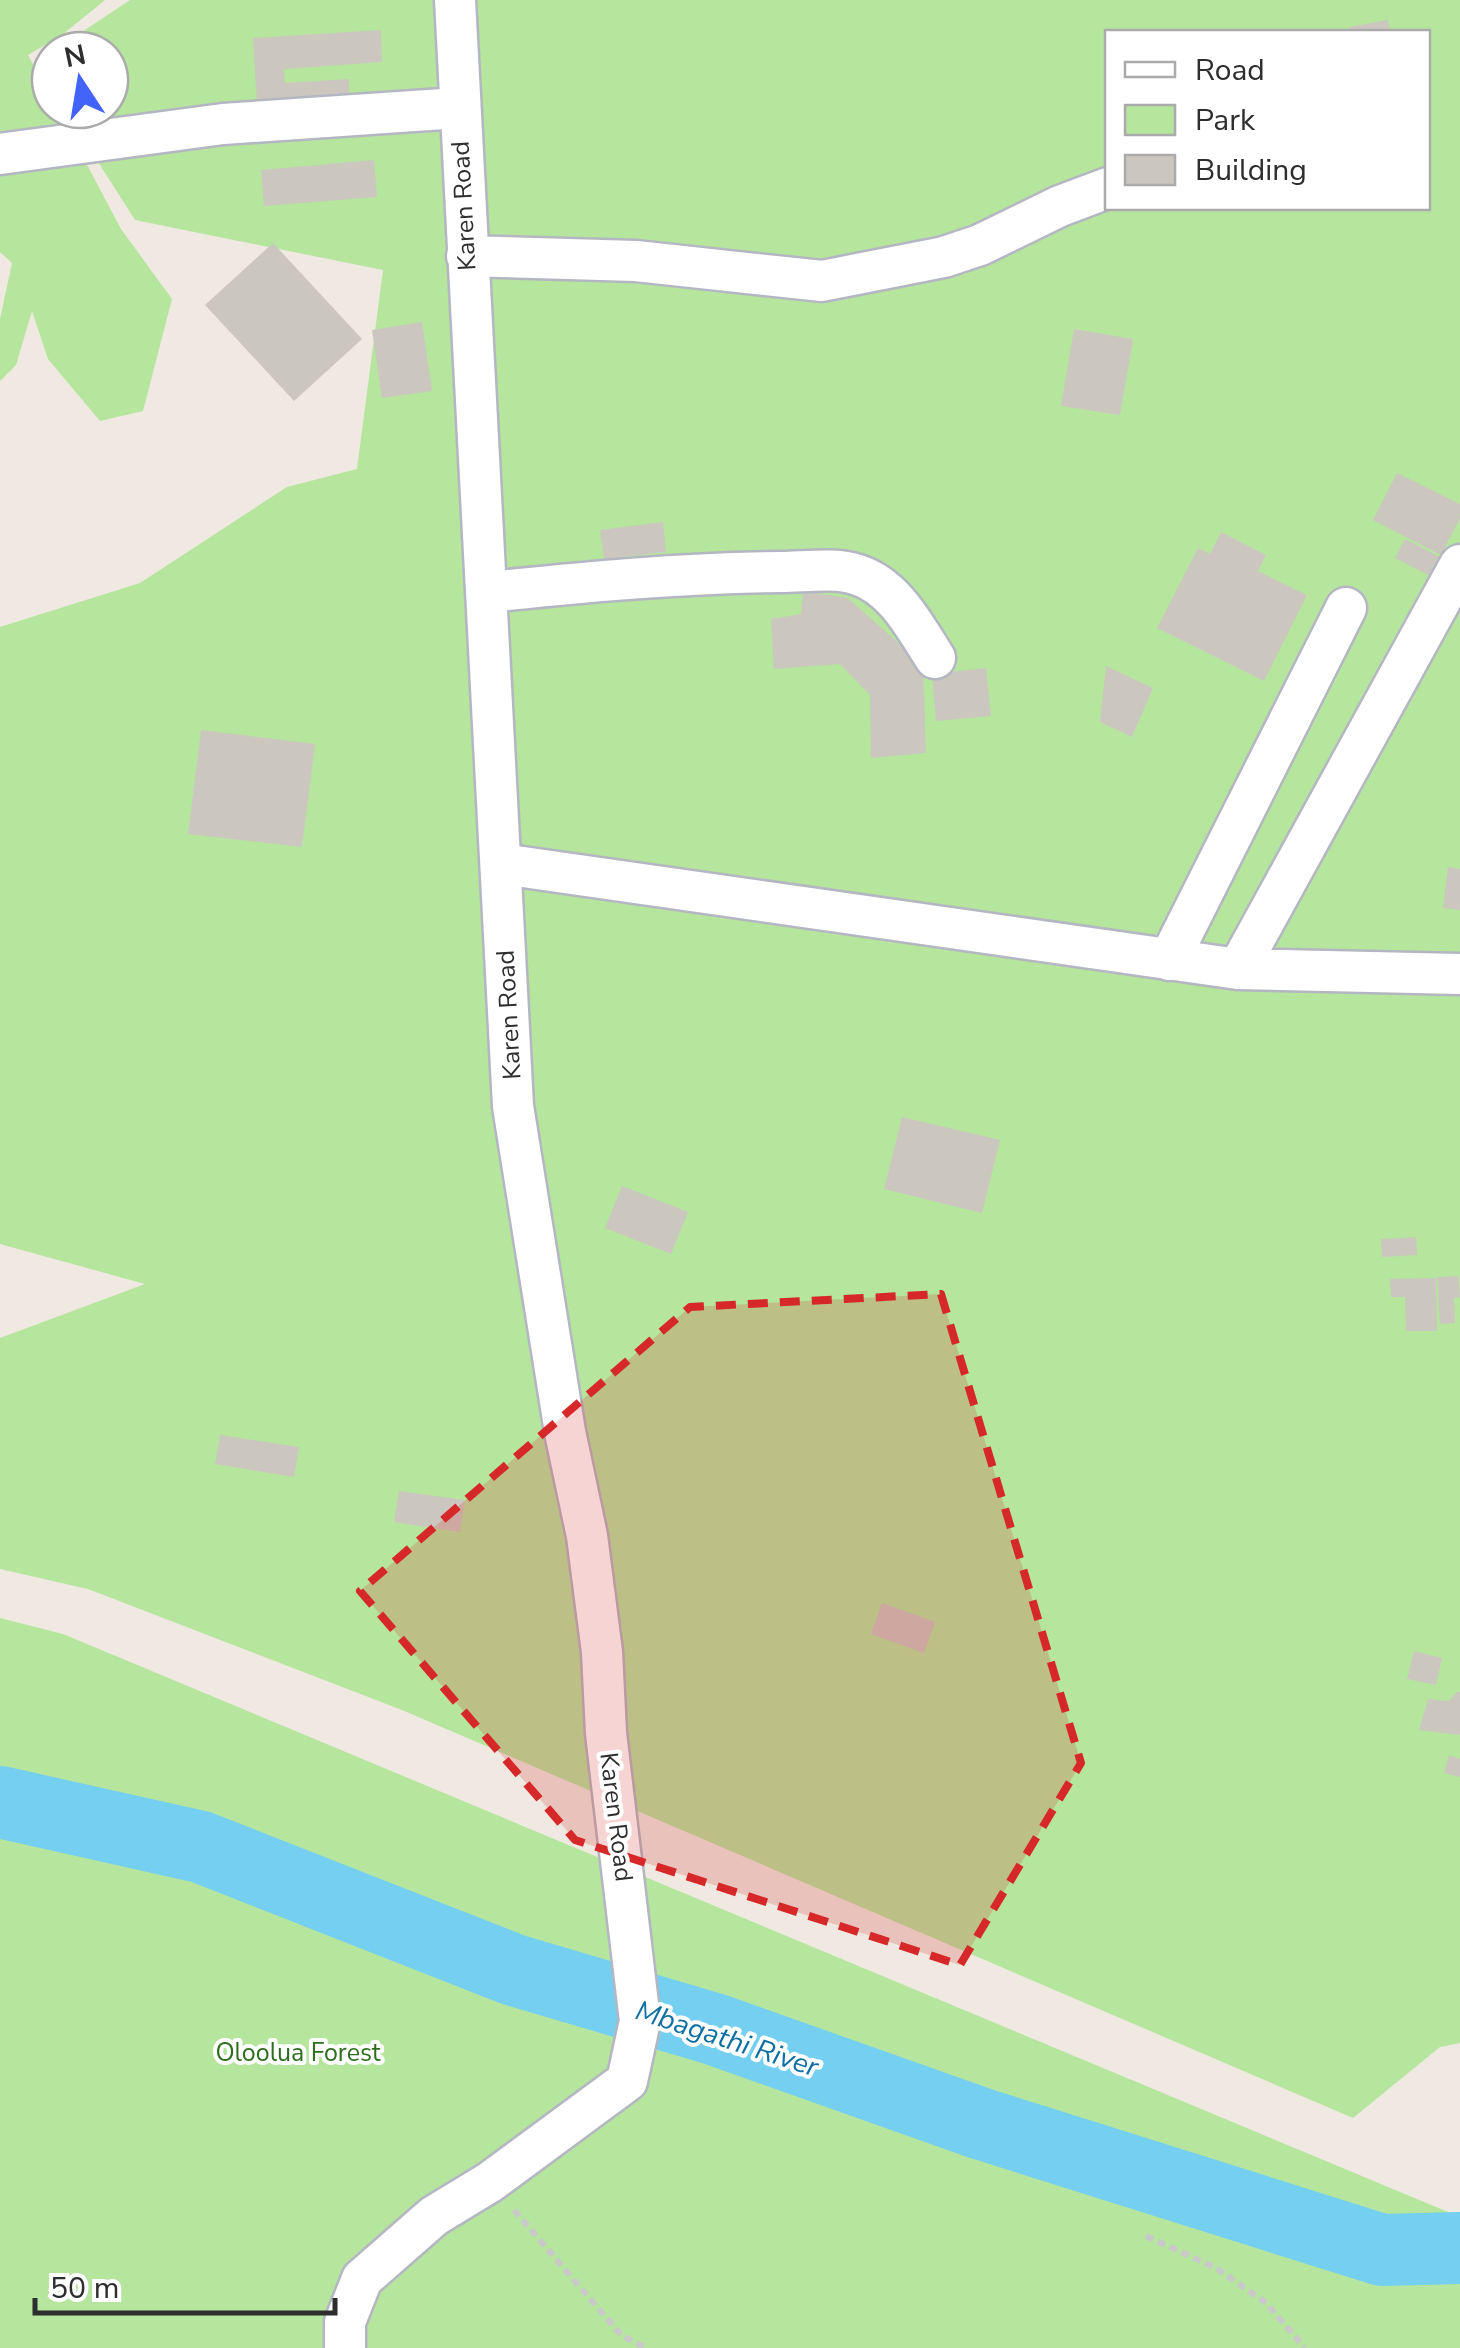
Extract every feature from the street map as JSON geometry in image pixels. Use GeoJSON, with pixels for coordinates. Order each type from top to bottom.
{"type":"FeatureCollection","features":[{"type":"Feature","properties":{"kind":"street","name":"Karen Road"},"geometry":{"type":"LineString","coordinates":[[345,2348],[345,2322],[362,2278],[434,2216],[490,2182],[627,2081],[640,2022],[587,1536],[565,1432],[514,1106],[455,0]]}},
{"type":"Feature","properties":{"kind":"street"},"geometry":{"type":"LineString","coordinates":[[0,154],[223,124],[458,108]]}},
{"type":"Feature","properties":{"kind":"street"},"geometry":{"type":"LineString","coordinates":[[468,256],[636,261],[822,281],[944,257],[1105,189]]}},
{"type":"Feature","properties":{"kind":"street"},"geometry":{"type":"LineString","coordinates":[[1238,970],[1444,633],[1460,565]]}},
{"type":"Feature","properties":{"kind":"street"},"geometry":{"type":"LineString","coordinates":[[488,592],[706,574],[856,574],[877,584],[905,611],[934,658]]}},
{"type":"Feature","properties":{"kind":"street"},"geometry":{"type":"LineString","coordinates":[[1170,960],[1346,608]]}},
{"type":"Feature","properties":{"kind":"street"},"geometry":{"type":"LineString","coordinates":[[502,864],[1238,970],[1460,974]]}},
{"type":"Feature","properties":{"kind":"path"},"geometry":{"type":"LineString","coordinates":[[490,2182],[622,2336],[647,2348]]}},
{"type":"Feature","properties":{"kind":"path"},"geometry":{"type":"LineString","coordinates":[[1146,2236],[1216,2268],[1254,2294],[1305,2348]]}},
{"type":"Feature","properties":{"kind":"highlighted area"},"geometry":{"type":"Polygon","coordinates":[[[941,1294],[1081,1763],[960,1965],[575,1840],[360,1591],[690,1307],[941,1294]]]}},
{"type":"Feature","properties":{"kind":"green space"},"geometry":{"type":"Polygon","coordinates":[[[0,0],[105,0],[68,30],[30,30],[30,130],[69,130],[121,229],[172,299],[143,411],[100,421],[48,359],[32,311],[16,365],[0,381],[0,319],[12,263],[0,252],[0,0]]]}},
{"type":"Feature","properties":{"kind":"green space"},"geometry":{"type":"Polygon","coordinates":[[[130,0],[1460,0],[1460,2043],[1440,2047],[1353,2118],[402,1710],[88,1589],[0,1569],[0,1338],[145,1284],[0,1244],[0,627],[140,583],[287,487],[357,469],[383,270],[135,220],[78,130],[130,130],[130,30],[85,30],[130,0]]]}},
{"type":"Feature","properties":{"kind":"green space","name":"Oloolua Forest"},"geometry":{"type":"Polygon","coordinates":[[[0,1618],[63,1634],[1460,2217],[1460,2348],[0,2348],[0,1618]]]}},
{"type":"Feature","properties":{"kind":"building"},"geometry":{"type":"Polygon","coordinates":[[[1388,20],[1390,30],[1350,30],[1349,27],[1388,20]]]}},
{"type":"Feature","properties":{"kind":"building"},"geometry":{"type":"Polygon","coordinates":[[[381,30],[382,62],[284,69],[285,83],[349,79],[349,98],[257,104],[253,38],[381,30]]]}},
{"type":"Feature","properties":{"kind":"building"},"geometry":{"type":"Polygon","coordinates":[[[374,160],[377,197],[264,206],[261,170],[374,160]]]}},
{"type":"Feature","properties":{"kind":"building"},"geometry":{"type":"Polygon","coordinates":[[[273,243],[362,339],[294,401],[205,305],[273,243]]]}},
{"type":"Feature","properties":{"kind":"building"},"geometry":{"type":"Polygon","coordinates":[[[422,322],[432,391],[382,398],[372,330],[422,322]]]}},
{"type":"Feature","properties":{"kind":"building"},"geometry":{"type":"Polygon","coordinates":[[[1074,329],[1133,339],[1120,415],[1061,406],[1074,329]]]}},
{"type":"Feature","properties":{"kind":"building"},"geometry":{"type":"Polygon","coordinates":[[[1397,473],[1460,504],[1460,518],[1441,555],[1373,520],[1397,473]]]}},
{"type":"Feature","properties":{"kind":"building"},"geometry":{"type":"Polygon","coordinates":[[[663,522],[666,552],[604,559],[600,530],[663,522]]]}},
{"type":"Feature","properties":{"kind":"building"},"geometry":{"type":"Polygon","coordinates":[[[1221,532],[1266,555],[1258,571],[1307,595],[1264,681],[1157,628],[1198,548],[1210,554],[1221,532]]]}},
{"type":"Feature","properties":{"kind":"building"},"geometry":{"type":"Polygon","coordinates":[[[1405,539],[1442,558],[1432,577],[1395,558],[1405,539]]]}},
{"type":"Feature","properties":{"kind":"building"},"geometry":{"type":"Polygon","coordinates":[[[803,591],[848,598],[923,665],[926,753],[871,758],[870,695],[840,664],[774,669],[771,619],[801,614],[803,591]]]}},
{"type":"Feature","properties":{"kind":"building"},"geometry":{"type":"Polygon","coordinates":[[[1106,666],[1153,688],[1132,737],[1100,722],[1106,666]]]}},
{"type":"Feature","properties":{"kind":"building"},"geometry":{"type":"Polygon","coordinates":[[[986,668],[991,716],[936,721],[932,674],[986,668]]]}},
{"type":"Feature","properties":{"kind":"building"},"geometry":{"type":"Polygon","coordinates":[[[201,730],[315,744],[302,847],[188,834],[201,730]]]}},
{"type":"Feature","properties":{"kind":"building"},"geometry":{"type":"Polygon","coordinates":[[[1448,867],[1460,869],[1460,910],[1443,908],[1448,867]]]}},
{"type":"Feature","properties":{"kind":"building"},"geometry":{"type":"Polygon","coordinates":[[[902,1117],[1000,1140],[982,1213],[884,1189],[902,1117]]]}},
{"type":"Feature","properties":{"kind":"building"},"geometry":{"type":"Polygon","coordinates":[[[622,1186],[688,1212],[671,1254],[605,1228],[622,1186]]]}},
{"type":"Feature","properties":{"kind":"building"},"geometry":{"type":"Polygon","coordinates":[[[1416,1237],[1417,1255],[1382,1257],[1381,1239],[1416,1237]]]}},
{"type":"Feature","properties":{"kind":"building"},"geometry":{"type":"Polygon","coordinates":[[[1458,1276],[1460,1297],[1454,1298],[1455,1323],[1440,1324],[1437,1277],[1458,1276]]]}},
{"type":"Feature","properties":{"kind":"building"},"geometry":{"type":"Polygon","coordinates":[[[1436,1278],[1437,1331],[1406,1331],[1405,1297],[1391,1297],[1390,1279],[1436,1278]]]}},
{"type":"Feature","properties":{"kind":"building"},"geometry":{"type":"Polygon","coordinates":[[[220,1435],[299,1447],[294,1477],[215,1464],[220,1435]]]}},
{"type":"Feature","properties":{"kind":"building"},"geometry":{"type":"Polygon","coordinates":[[[399,1491],[465,1500],[460,1532],[394,1522],[399,1491]]]}},
{"type":"Feature","properties":{"kind":"building"},"geometry":{"type":"Polygon","coordinates":[[[882,1603],[935,1622],[924,1653],[871,1634],[882,1603]]]}},
{"type":"Feature","properties":{"kind":"building"},"geometry":{"type":"Polygon","coordinates":[[[1414,1651],[1442,1658],[1436,1685],[1407,1679],[1414,1651]]]}},
{"type":"Feature","properties":{"kind":"building"},"geometry":{"type":"Polygon","coordinates":[[[1457,1692],[1460,1735],[1419,1730],[1428,1699],[1448,1701],[1457,1692]]]}},
{"type":"Feature","properties":{"kind":"building"},"geometry":{"type":"Polygon","coordinates":[[[1449,1755],[1460,1759],[1460,1777],[1444,1773],[1449,1755]]]}},
{"type":"Feature","properties":{"kind":"waterway","name":"Mbagathi River"},"geometry":{"type":"LineString","coordinates":[[0,1802],[201,1847],[514,1970],[714,2029],[982,2124],[1382,2250],[1460,2248]]}}]}
